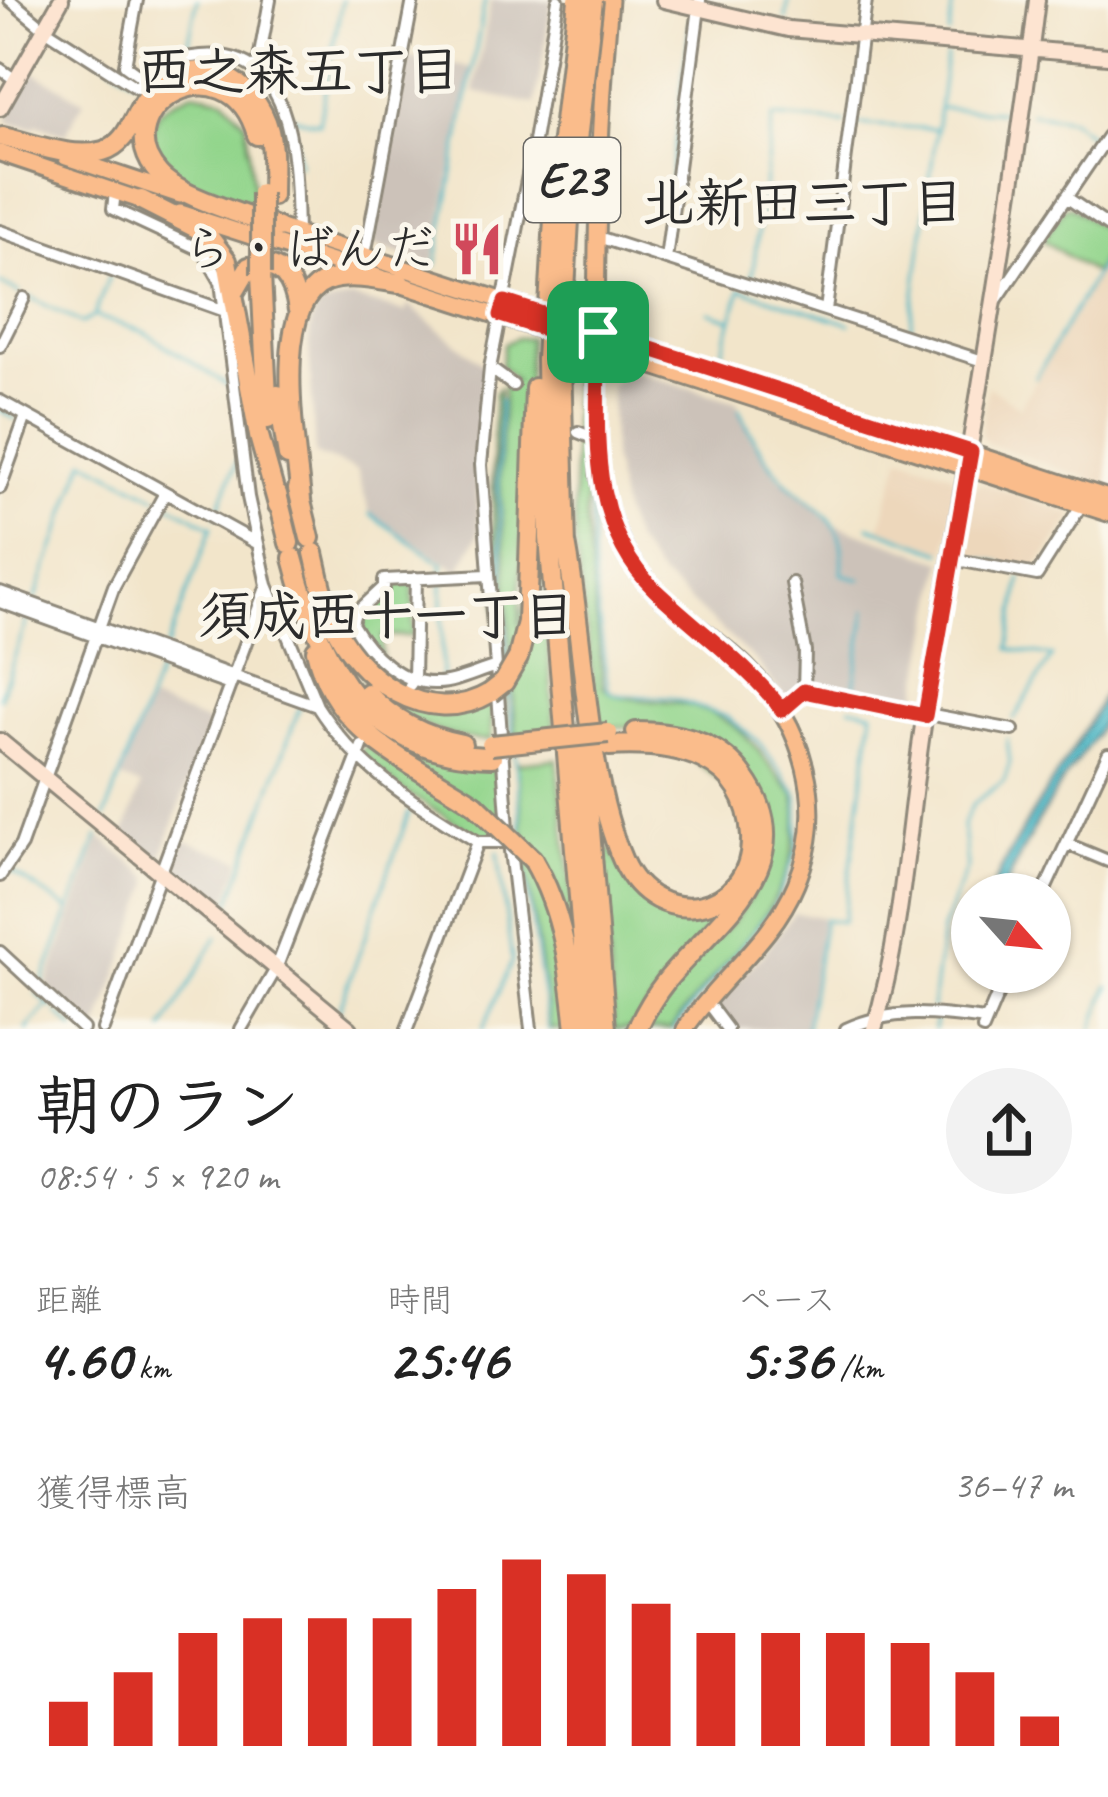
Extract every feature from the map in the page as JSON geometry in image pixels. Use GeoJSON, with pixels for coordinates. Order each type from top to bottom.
{"type":"FeatureCollection","features":[{"type":"Feature","properties":{"kind":"highway","name":"E23"},"geometry":{"type":"LineString","coordinates":[[578,0],[552,236],[549,538],[590,1029]]}},
{"type":"Feature","properties":{"kind":"highway","name":"E23"},"geometry":{"type":"LineString","coordinates":[[593,0],[548,360],[606,1029]]}},
{"type":"Feature","properties":{"kind":"highway"},"geometry":{"type":"LineString","coordinates":[[1,142],[104,151],[126,133],[140,106],[160,84],[180,74],[214,72],[236,82],[260,109],[271,145],[265,394],[278,505]]}},
{"type":"Feature","properties":{"kind":"highway"},"geometry":{"type":"LineString","coordinates":[[267,194],[258,138],[250,115],[234,97],[214,87],[192,86],[171,93],[154,109],[145,143],[159,175],[179,188],[288,231]]}},
{"type":"Feature","properties":{"kind":"highway"},"geometry":{"type":"LineString","coordinates":[[141,200],[215,241],[227,262],[259,436],[320,667],[354,723],[380,747],[475,804],[533,860],[561,928],[576,1029]]}},
{"type":"Feature","properties":{"kind":"highway"},"geometry":{"type":"LineString","coordinates":[[235,290],[249,267],[274,267],[292,282],[298,310],[291,362],[301,500]]}},
{"type":"Feature","properties":{"kind":"highway"},"geometry":{"type":"LineString","coordinates":[[267,275],[287,455],[349,670],[389,713],[446,741],[492,751]]}},
{"type":"Feature","properties":{"kind":"highway"},"geometry":{"type":"LineString","coordinates":[[298,310],[313,289],[333,279],[400,283]]}},
{"type":"Feature","properties":{"kind":"highway"},"geometry":{"type":"LineString","coordinates":[[332,621],[369,672],[410,700],[444,708],[474,703],[504,682],[518,658],[527,622],[530,459],[548,360]]}},
{"type":"Feature","properties":{"kind":"highway"},"geometry":{"type":"LineString","coordinates":[[565,538],[598,765],[622,858],[642,888],[668,905],[689,908],[722,897],[739,878],[749,854],[748,816],[737,790],[715,766],[680,748],[608,739]]}},
{"type":"Feature","properties":{"kind":"highway"},"geometry":{"type":"LineString","coordinates":[[310,619],[341,679],[377,720],[431,749],[492,751],[668,733],[710,747],[744,777],[764,830],[762,854],[748,889],[732,913],[665,981],[637,1029]]}},
{"type":"Feature","properties":{"kind":"main road"},"geometry":{"type":"LineString","coordinates":[[610,0],[602,85],[598,237],[599,475],[607,512],[630,559],[658,593],[745,666],[782,710],[804,758],[810,791],[804,863],[775,922],[685,1029]]}},
{"type":"Feature","properties":{"kind":"main road"},"geometry":{"type":"LineString","coordinates":[[1,142],[115,192],[400,283],[503,308]]}},
{"type":"Feature","properties":{"kind":"main road"},"geometry":{"type":"LineString","coordinates":[[1,142],[365,255],[598,339],[1108,498]]}},
{"type":"Feature","properties":{"kind":"main road"},"geometry":{"type":"LineString","coordinates":[[969,458],[1108,513]]}},
{"type":"Feature","properties":{"kind":"street"},"geometry":{"type":"LineString","coordinates":[[10,0],[45,29],[137,88],[143,78],[168,63],[198,56],[219,56],[257,71],[287,115],[288,231]]}},
{"type":"Feature","properties":{"kind":"street"},"geometry":{"type":"LineString","coordinates":[[0,107],[61,0]]}},
{"type":"Feature","properties":{"kind":"street"},"geometry":{"type":"LineString","coordinates":[[137,0],[125,64],[143,78]]}},
{"type":"Feature","properties":{"kind":"street"},"geometry":{"type":"LineString","coordinates":[[257,71],[270,0]]}},
{"type":"Feature","properties":{"kind":"street"},"geometry":{"type":"LineString","coordinates":[[365,255],[413,0]]}},
{"type":"Feature","properties":{"kind":"street"},"geometry":{"type":"LineString","coordinates":[[531,1029],[509,842],[481,465],[490,368],[557,0]]}},
{"type":"Feature","properties":{"kind":"street"},"geometry":{"type":"LineString","coordinates":[[664,0],[699,4],[788,29],[1108,56]]}},
{"type":"Feature","properties":{"kind":"street"},"geometry":{"type":"LineString","coordinates":[[826,310],[866,0]]}},
{"type":"Feature","properties":{"kind":"street"},"geometry":{"type":"LineString","coordinates":[[876,1022],[998,299],[1037,0]]}},
{"type":"Feature","properties":{"kind":"street"},"geometry":{"type":"LineString","coordinates":[[666,259],[699,4]]}},
{"type":"Feature","properties":{"kind":"street"},"geometry":{"type":"LineString","coordinates":[[0,69],[16,80]]}},
{"type":"Feature","properties":{"kind":"street"},"geometry":{"type":"LineString","coordinates":[[545,75],[602,85]]}},
{"type":"Feature","properties":{"kind":"street"},"geometry":{"type":"LineString","coordinates":[[998,299],[1108,136]]}},
{"type":"Feature","properties":{"kind":"street"},"geometry":{"type":"LineString","coordinates":[[115,192],[113,208],[207,254],[221,282],[257,543],[267,585],[317,706],[396,792],[478,842],[509,842]]}},
{"type":"Feature","properties":{"kind":"street"},"geometry":{"type":"LineString","coordinates":[[1066,197],[1108,226]]}},
{"type":"Feature","properties":{"kind":"street"},"geometry":{"type":"LineString","coordinates":[[0,231],[228,312]]}},
{"type":"Feature","properties":{"kind":"street"},"geometry":{"type":"LineString","coordinates":[[598,237],[986,362]]}},
{"type":"Feature","properties":{"kind":"street"},"geometry":{"type":"LineString","coordinates":[[0,346],[24,298]]}},
{"type":"Feature","properties":{"kind":"street"},"geometry":{"type":"LineString","coordinates":[[490,368],[513,385]]}},
{"type":"Feature","properties":{"kind":"street"},"geometry":{"type":"LineString","coordinates":[[0,401],[257,543]]}},
{"type":"Feature","properties":{"kind":"street"},"geometry":{"type":"LineString","coordinates":[[0,488],[26,416]]}},
{"type":"Feature","properties":{"kind":"street"},"geometry":{"type":"LineString","coordinates":[[578,432],[598,440]]}},
{"type":"Feature","properties":{"kind":"street"},"geometry":{"type":"LineString","coordinates":[[2,870],[21,845],[114,586],[165,493]]}},
{"type":"Feature","properties":{"kind":"street"},"geometry":{"type":"LineString","coordinates":[[952,559],[1037,574],[1082,504]]}},
{"type":"Feature","properties":{"kind":"street"},"geometry":{"type":"LineString","coordinates":[[488,575],[383,580],[384,587],[354,616],[352,624],[382,660],[411,683],[440,684],[494,667]]}},
{"type":"Feature","properties":{"kind":"street"},"geometry":{"type":"LineString","coordinates":[[411,683],[416,578]]}},
{"type":"Feature","properties":{"kind":"street"},"geometry":{"type":"LineString","coordinates":[[782,710],[804,691],[805,651],[792,583]]}},
{"type":"Feature","properties":{"kind":"street"},"geometry":{"type":"LineString","coordinates":[[103,1029],[267,585]]}},
{"type":"Feature","properties":{"kind":"street"},"geometry":{"type":"LineString","coordinates":[[0,592],[96,632]]}},
{"type":"Feature","properties":{"kind":"street"},"geometry":{"type":"LineString","coordinates":[[0,602],[317,706]]}},
{"type":"Feature","properties":{"kind":"street"},"geometry":{"type":"LineString","coordinates":[[804,691],[1013,730]]}},
{"type":"Feature","properties":{"kind":"street"},"geometry":{"type":"LineString","coordinates":[[0,741],[350,1029]]}},
{"type":"Feature","properties":{"kind":"street"},"geometry":{"type":"LineString","coordinates":[[241,1029],[276,968],[359,751]]}},
{"type":"Feature","properties":{"kind":"street"},"geometry":{"type":"LineString","coordinates":[[1053,873],[1108,754]]}},
{"type":"Feature","properties":{"kind":"street"},"geometry":{"type":"LineString","coordinates":[[407,1029],[478,842]]}},
{"type":"Feature","properties":{"kind":"street"},"geometry":{"type":"LineString","coordinates":[[1066,844],[1108,861]]}},
{"type":"Feature","properties":{"kind":"street"},"geometry":{"type":"LineString","coordinates":[[0,952],[83,1029]]}},
{"type":"Feature","properties":{"kind":"street"},"geometry":{"type":"LineString","coordinates":[[846,1029],[961,1015],[982,1022],[996,993]]}},
{"type":"Feature","properties":{"kind":"street"},"geometry":{"type":"LineString","coordinates":[[706,1001],[728,1029]]}},
{"type":"Feature","properties":{"kind":"shaded area"},"geometry":{"type":"Polygon","coordinates":[[[491,0],[552,0],[535,104],[474,92],[491,0]]]}},
{"type":"Feature","properties":{"kind":"shaded area"},"geometry":{"type":"Polygon","coordinates":[[[408,57],[471,68],[433,264],[373,241],[408,57]]]}},
{"type":"Feature","properties":{"kind":"shaded area"},"geometry":{"type":"Polygon","coordinates":[[[32,71],[84,101],[65,134],[37,124],[9,123],[7,118],[32,71]]]}},
{"type":"Feature","properties":{"kind":"shaded area"},"geometry":{"type":"Polygon","coordinates":[[[1108,253],[1108,485],[987,443],[981,434],[988,386],[1020,407],[1108,253]]]}},
{"type":"Feature","properties":{"kind":"shaded area"},"geometry":{"type":"Polygon","coordinates":[[[352,298],[405,312],[408,305],[485,366],[477,463],[478,535],[459,571],[370,513],[357,470],[315,454],[311,324],[318,307],[352,298]]]}},
{"type":"Feature","properties":{"kind":"shaded area"},"geometry":{"type":"Polygon","coordinates":[[[630,371],[737,402],[751,438],[778,477],[830,523],[943,561],[915,709],[799,689],[786,699],[756,661],[656,571],[635,542],[623,513],[612,456],[611,385],[630,371]]]}},
{"type":"Feature","properties":{"kind":"shaded area"},"geometry":{"type":"Polygon","coordinates":[[[901,456],[950,473],[958,484],[946,551],[880,528],[901,456]]]}},
{"type":"Feature","properties":{"kind":"shaded area"},"geometry":{"type":"Polygon","coordinates":[[[982,483],[1074,515],[1035,569],[962,553],[973,488],[982,483]]]}},
{"type":"Feature","properties":{"kind":"shaded area"},"geometry":{"type":"Polygon","coordinates":[[[150,701],[209,723],[161,858],[154,860],[124,834],[141,786],[120,778],[150,701]]]}},
{"type":"Feature","properties":{"kind":"shaded area"},"geometry":{"type":"Polygon","coordinates":[[[100,837],[149,877],[150,885],[98,1029],[87,1029],[45,991],[100,837]]]}},
{"type":"Feature","properties":{"kind":"shaded area"},"geometry":{"type":"Polygon","coordinates":[[[183,840],[241,860],[221,916],[171,874],[183,840]]]}},
{"type":"Feature","properties":{"kind":"shaded area"},"geometry":{"type":"Polygon","coordinates":[[[794,913],[822,917],[804,1029],[732,1029],[714,1007],[794,913]]]}},
{"type":"Feature","properties":{"kind":"green space"},"geometry":{"type":"Polygon","coordinates":[[[193,92],[224,98],[246,123],[255,204],[190,184],[162,166],[154,153],[152,134],[158,113],[193,92]]]}},
{"type":"Feature","properties":{"kind":"green space"},"geometry":{"type":"Polygon","coordinates":[[[1070,206],[1108,233],[1108,249],[1094,274],[1043,240],[1070,206]]]}},
{"type":"Feature","properties":{"kind":"green space"},"geometry":{"type":"Polygon","coordinates":[[[529,338],[519,626],[534,570],[542,569],[555,735],[516,739],[500,473],[504,384],[515,380],[501,365],[504,344],[529,338]]]}},
{"type":"Feature","properties":{"kind":"green space"},"geometry":{"type":"Polygon","coordinates":[[[572,353],[587,360],[590,425],[578,429],[577,436],[587,443],[586,521],[603,686],[632,699],[695,707],[732,724],[795,794],[796,832],[776,895],[759,923],[671,1029],[645,1029],[684,969],[733,922],[751,897],[769,820],[652,726],[600,727],[575,544],[572,353]]]}},
{"type":"Feature","properties":{"kind":"green space"},"geometry":{"type":"Polygon","coordinates":[[[499,389],[495,474],[507,739],[493,523],[493,437],[499,389]]]}},
{"type":"Feature","properties":{"kind":"green space"},"geometry":{"type":"Polygon","coordinates":[[[410,582],[413,636],[382,636],[382,657],[357,630],[358,616],[390,583],[410,582]]]}},
{"type":"Feature","properties":{"kind":"green space"},"geometry":{"type":"Polygon","coordinates":[[[361,676],[409,703],[440,712],[457,712],[492,700],[491,740],[454,736],[418,723],[387,703],[361,676]]]}},
{"type":"Feature","properties":{"kind":"green space"},"geometry":{"type":"Polygon","coordinates":[[[378,729],[433,756],[494,764],[501,812],[493,837],[479,837],[400,789],[360,754],[366,744],[405,773],[473,809],[374,734],[378,729]]]}},
{"type":"Feature","properties":{"kind":"green space"},"geometry":{"type":"Polygon","coordinates":[[[557,759],[574,916],[568,917],[552,877],[552,913],[569,1029],[550,1029],[526,865],[517,763],[557,759]]]}},
{"type":"Feature","properties":{"kind":"green space"},"geometry":{"type":"Polygon","coordinates":[[[611,850],[648,901],[672,913],[707,913],[710,924],[631,1029],[614,1029],[601,851],[611,850]]]}},
{"type":"Feature","properties":{"kind":"water"},"geometry":{"type":"Polygon","coordinates":[[[1108,686],[1104,716],[1093,739],[1060,785],[1012,873],[1000,873],[1017,840],[1108,686]]]}},
{"type":"Feature","properties":{"kind":"waterway"},"geometry":{"type":"LineString","coordinates":[[176,55],[187,51],[197,0]]}},
{"type":"Feature","properties":{"kind":"waterway"},"geometry":{"type":"LineString","coordinates":[[299,164],[291,117],[319,123],[342,0]]}},
{"type":"Feature","properties":{"kind":"waterway"},"geometry":{"type":"LineString","coordinates":[[436,265],[485,0]]}},
{"type":"Feature","properties":{"kind":"waterway"},"geometry":{"type":"LineString","coordinates":[[786,19],[788,0]]}},
{"type":"Feature","properties":{"kind":"waterway"},"geometry":{"type":"LineString","coordinates":[[949,34],[953,0]]}},
{"type":"Feature","properties":{"kind":"waterway"},"geometry":{"type":"LineString","coordinates":[[665,224],[691,18]]}},
{"type":"Feature","properties":{"kind":"waterway"},"geometry":{"type":"LineString","coordinates":[[56,28],[135,79]]}},
{"type":"Feature","properties":{"kind":"waterway"},"geometry":{"type":"LineString","coordinates":[[910,331],[946,56]]}},
{"type":"Feature","properties":{"kind":"waterway"},"geometry":{"type":"LineString","coordinates":[[942,108],[1012,112]]}},
{"type":"Feature","properties":{"kind":"waterway"},"geometry":{"type":"LineString","coordinates":[[1031,113],[1071,119],[1097,141]]}},
{"type":"Feature","properties":{"kind":"waterway"},"geometry":{"type":"LineString","coordinates":[[752,278],[773,117],[845,123]]}},
{"type":"Feature","properties":{"kind":"waterway"},"geometry":{"type":"LineString","coordinates":[[857,124],[935,129]]}},
{"type":"Feature","properties":{"kind":"waterway"},"geometry":{"type":"LineString","coordinates":[[1036,377],[1108,252]]}},
{"type":"Feature","properties":{"kind":"waterway"},"geometry":{"type":"LineString","coordinates":[[95,314],[109,276]]}},
{"type":"Feature","properties":{"kind":"waterway"},"geometry":{"type":"LineString","coordinates":[[610,280],[624,284]]}},
{"type":"Feature","properties":{"kind":"waterway"},"geometry":{"type":"LineString","coordinates":[[0,283],[20,293]]}},
{"type":"Feature","properties":{"kind":"waterway"},"geometry":{"type":"LineString","coordinates":[[721,355],[741,289],[850,324]]}},
{"type":"Feature","properties":{"kind":"waterway"},"geometry":{"type":"LineString","coordinates":[[29,297],[82,323],[95,316],[144,332],[229,386]]}},
{"type":"Feature","properties":{"kind":"waterway"},"geometry":{"type":"LineString","coordinates":[[709,312],[730,319]]}},
{"type":"Feature","properties":{"kind":"waterway"},"geometry":{"type":"LineString","coordinates":[[500,400],[498,473],[507,658]]}},
{"type":"Feature","properties":{"kind":"waterway"},"geometry":{"type":"LineString","coordinates":[[739,409],[774,468],[834,525],[840,537],[842,574],[861,579]]}},
{"type":"Feature","properties":{"kind":"waterway"},"geometry":{"type":"LineString","coordinates":[[0,410],[15,419]]}},
{"type":"Feature","properties":{"kind":"waterway"},"geometry":{"type":"LineString","coordinates":[[216,515],[238,458]]}},
{"type":"Feature","properties":{"kind":"waterway"},"geometry":{"type":"LineString","coordinates":[[35,600],[85,460],[156,497]]}},
{"type":"Feature","properties":{"kind":"waterway"},"geometry":{"type":"LineString","coordinates":[[590,468],[593,573],[608,690],[616,695],[671,698],[727,717],[758,741],[798,795],[798,847],[776,904],[673,1029]]}},
{"type":"Feature","properties":{"kind":"waterway"},"geometry":{"type":"LineString","coordinates":[[167,503],[212,527],[167,647]]}},
{"type":"Feature","properties":{"kind":"waterway"},"geometry":{"type":"LineString","coordinates":[[370,514],[443,564],[442,574]]}},
{"type":"Feature","properties":{"kind":"waterway"},"geometry":{"type":"LineString","coordinates":[[869,526],[942,552]]}},
{"type":"Feature","properties":{"kind":"waterway"},"geometry":{"type":"LineString","coordinates":[[981,559],[1002,563]]}},
{"type":"Feature","properties":{"kind":"waterway"},"geometry":{"type":"LineString","coordinates":[[1014,719],[1052,656],[1009,649],[1021,578]]}},
{"type":"Feature","properties":{"kind":"waterway"},"geometry":{"type":"LineString","coordinates":[[442,583],[442,681]]}},
{"type":"Feature","properties":{"kind":"waterway"},"geometry":{"type":"LineString","coordinates":[[853,693],[866,610]]}},
{"type":"Feature","properties":{"kind":"waterway"},"geometry":{"type":"LineString","coordinates":[[0,698],[28,618]]}},
{"type":"Feature","properties":{"kind":"waterway"},"geometry":{"type":"LineString","coordinates":[[105,817],[160,668]]}},
{"type":"Feature","properties":{"kind":"waterway"},"geometry":{"type":"LineString","coordinates":[[509,685],[513,735]]}},
{"type":"Feature","properties":{"kind":"waterway"},"geometry":{"type":"LineString","coordinates":[[225,917],[300,706]]}},
{"type":"Feature","properties":{"kind":"waterway"},"geometry":{"type":"LineString","coordinates":[[806,1029],[824,919],[843,922],[873,712],[850,707]]}},
{"type":"Feature","properties":{"kind":"waterway"},"geometry":{"type":"LineString","coordinates":[[932,1008],[942,929],[967,867],[963,825],[973,804],[1004,781],[1010,762],[1007,739]]}},
{"type":"Feature","properties":{"kind":"waterway"},"geometry":{"type":"LineString","coordinates":[[515,751],[522,837]]}},
{"type":"Feature","properties":{"kind":"waterway"},"geometry":{"type":"LineString","coordinates":[[339,1010],[409,813]]}},
{"type":"Feature","properties":{"kind":"waterway"},"geometry":{"type":"LineString","coordinates":[[71,907],[98,836]]}},
{"type":"Feature","properties":{"kind":"waterway"},"geometry":{"type":"LineString","coordinates":[[483,1029],[512,961],[498,852]]}},
{"type":"Feature","properties":{"kind":"waterway"},"geometry":{"type":"LineString","coordinates":[[524,864],[548,1029]]}},
{"type":"Feature","properties":{"kind":"waterway"},"geometry":{"type":"LineString","coordinates":[[10,871],[70,910],[42,984]]}},
{"type":"Feature","properties":{"kind":"waterway"},"geometry":{"type":"LineString","coordinates":[[164,1029],[217,937]]}},
{"type":"Feature","properties":{"kind":"waterway"},"geometry":{"type":"LineString","coordinates":[[1093,1029],[1108,986]]}},
{"type":"Feature","properties":{"kind":"waterway"},"geometry":{"type":"LineString","coordinates":[[36,993],[52,1008]]}},
{"type":"Feature","properties":{"kind":"waterway"},"geometry":{"type":"LineString","coordinates":[[27,1029],[48,1005]]}},
{"type":"Feature","properties":{"kind":"waterway"},"geometry":{"type":"LineString","coordinates":[[57,1013],[74,1028]]}},
{"type":"Feature","properties":{"kind":"waterway"},"geometry":{"type":"LineString","coordinates":[[934,1029],[936,1019]]}},
{"type":"Feature","properties":{"kind":"place","name":"ら・ばんだ"},"geometry":{"type":"Point","coordinates":[477,249]}},
{"type":"Feature","properties":{"kind":"district","name":"西之森五丁目"},"geometry":{"type":"Point","coordinates":[299,71]}},
{"type":"Feature","properties":{"kind":"district","name":"北新田三丁目"},"geometry":{"type":"Point","coordinates":[803,203]}},
{"type":"Feature","properties":{"kind":"district","name":"須成西十一丁目"},"geometry":{"type":"Point","coordinates":[387,616]}},
{"type":"Feature","properties":{"kind":"route"},"geometry":{"type":"LineString","coordinates":[[505,302],[598,332],[971,452],[925,716],[804,691],[782,710],[745,666],[646,581],[617,537],[599,475],[598,346],[501,315],[505,302]]}}]}
